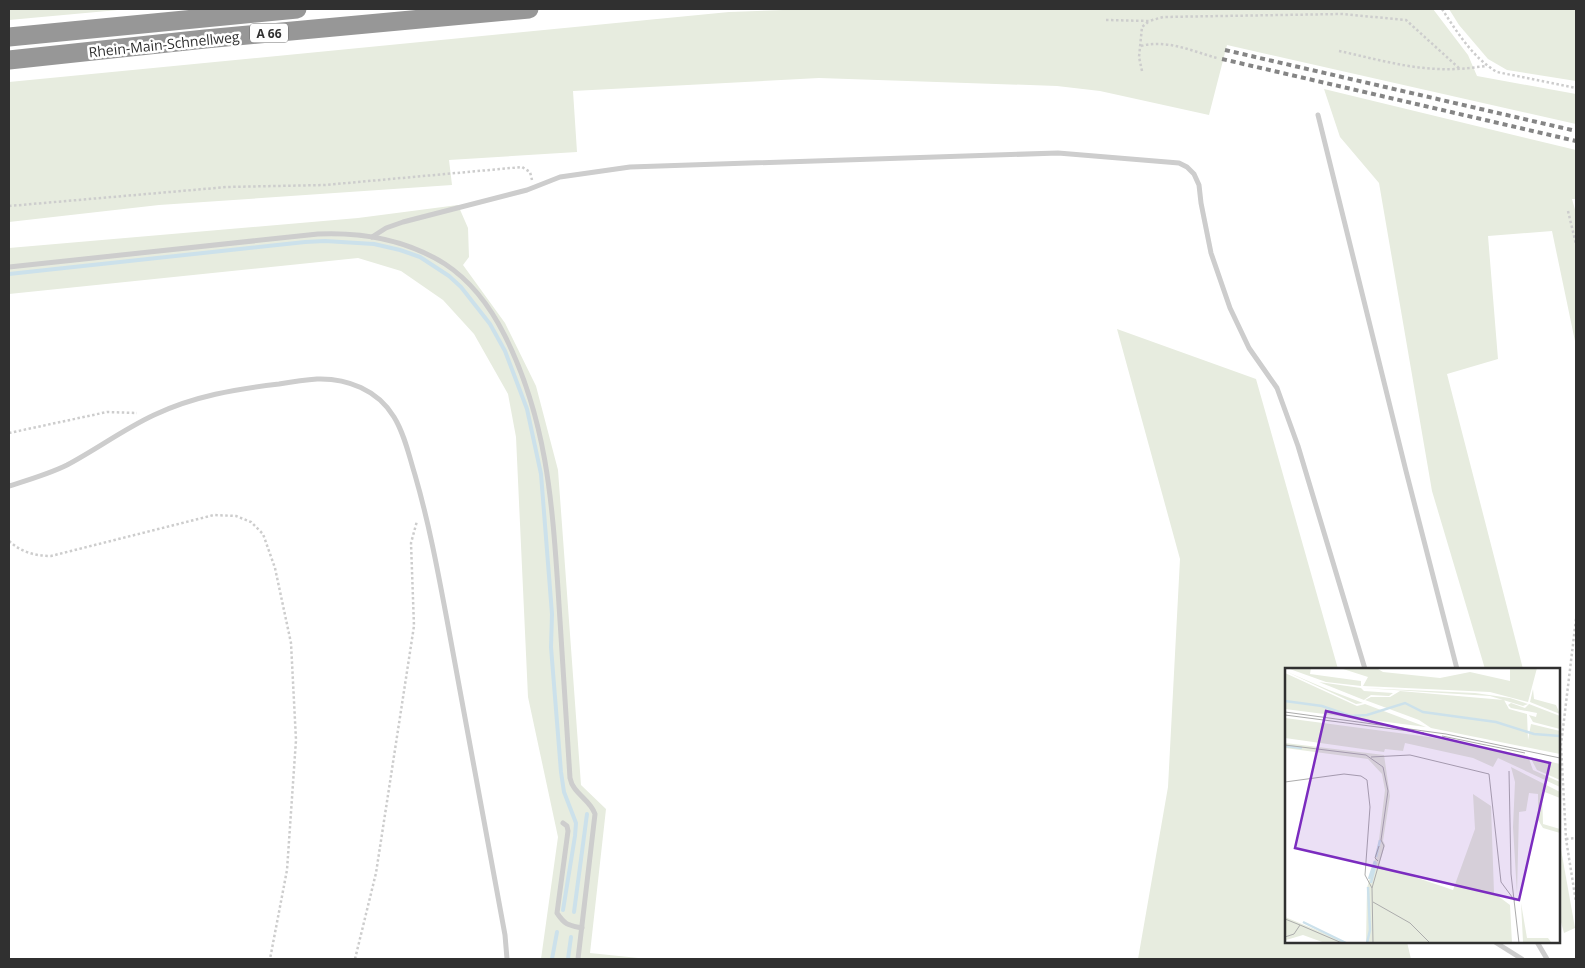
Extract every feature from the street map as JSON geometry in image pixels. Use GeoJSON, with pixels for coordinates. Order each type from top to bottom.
{"type":"FeatureCollection","features":[{"type":"Feature","properties":{"kind":"highway","name":"Rhein-Main-Schnellweg"},"geometry":{"type":"LineString","coordinates":[[9,37],[297,9]]}},
{"type":"Feature","properties":{"kind":"highway","name":"Rhein-Main-Schnellweg"},"geometry":{"type":"LineString","coordinates":[[9,60],[215,38],[529,9]]}},
{"type":"Feature","properties":{"kind":"lane"},"geometry":{"type":"LineString","coordinates":[[1318,115],[1457,668]]}},
{"type":"Feature","properties":{"kind":"lane"},"geometry":{"type":"LineString","coordinates":[[372,237],[386,228],[403,222],[528,190],[560,177],[630,168],[1058,153],[1179,163],[1187,167],[1194,174],[1199,185],[1211,253],[1230,308],[1249,348],[1277,388],[1298,446],[1365,668]]}},
{"type":"Feature","properties":{"kind":"lane"},"geometry":{"type":"LineString","coordinates":[[9,266],[318,234],[354,234],[402,245],[446,264],[470,286],[491,311],[519,367],[536,415],[547,468],[553,522],[570,778],[574,790],[589,803],[595,814],[578,959]]}},
{"type":"Feature","properties":{"kind":"lane"},"geometry":{"type":"LineString","coordinates":[[9,486],[30,480],[66,465],[155,414],[186,402],[215,394],[256,386],[316,379],[334,380],[357,385],[380,399],[393,415],[404,439],[423,502],[439,577],[507,959]]}},
{"type":"Feature","properties":{"kind":"lane"},"geometry":{"type":"LineString","coordinates":[[563,824],[567,826],[568,831],[557,913],[563,922],[568,925],[582,928]]}},
{"type":"Feature","properties":{"kind":"lane"},"geometry":{"type":"LineString","coordinates":[[1498,943],[1522,959]]}},
{"type":"Feature","properties":{"kind":"lane"},"geometry":{"type":"LineString","coordinates":[[1538,943],[1547,959]]}},
{"type":"Feature","properties":{"kind":"path"},"geometry":{"type":"LineString","coordinates":[[1442,9],[1468,46],[1486,66],[1497,72],[1576,88]]}},
{"type":"Feature","properties":{"kind":"path"},"geometry":{"type":"LineString","coordinates":[[1106,20],[1149,21],[1163,17],[1342,14],[1406,20],[1460,69]]}},
{"type":"Feature","properties":{"kind":"path"},"geometry":{"type":"LineString","coordinates":[[1142,71],[1139,57],[1142,27],[1149,21]]}},
{"type":"Feature","properties":{"kind":"path"},"geometry":{"type":"LineString","coordinates":[[1141,46],[1158,43],[1170,44],[1217,58]]}},
{"type":"Feature","properties":{"kind":"path"},"geometry":{"type":"LineString","coordinates":[[1339,51],[1414,67],[1460,69],[1486,66]]}},
{"type":"Feature","properties":{"kind":"path"},"geometry":{"type":"LineString","coordinates":[[9,206],[226,187],[325,185],[522,167],[530,172],[532,182],[528,190]]}},
{"type":"Feature","properties":{"kind":"path"},"geometry":{"type":"LineString","coordinates":[[1568,211],[1576,244]]}},
{"type":"Feature","properties":{"kind":"path"},"geometry":{"type":"LineString","coordinates":[[9,433],[107,412],[155,414]]}},
{"type":"Feature","properties":{"kind":"path"},"geometry":{"type":"LineString","coordinates":[[355,959],[376,874],[414,626],[411,543],[423,502]]}},
{"type":"Feature","properties":{"kind":"path"},"geometry":{"type":"LineString","coordinates":[[9,542],[22,551],[31,554],[51,556],[214,515],[236,516],[244,519],[251,522],[263,534],[275,568],[292,643],[296,740],[288,870],[270,959]]}},
{"type":"Feature","properties":{"kind":"path"},"geometry":{"type":"LineString","coordinates":[[1576,619],[1561,745],[1566,838],[1576,902]]}},
{"type":"Feature","properties":{"kind":"path"},"geometry":{"type":"LineString","coordinates":[[1566,838],[1576,838]]}},
{"type":"Feature","properties":{"kind":"shaded area"},"geometry":{"type":"Polygon","coordinates":[[[9,9],[129,9],[9,20],[9,9]]]}},
{"type":"Feature","properties":{"kind":"shaded area"},"geometry":{"type":"Polygon","coordinates":[[[813,9],[1433,9],[1468,55],[1477,76],[1576,94],[1576,124],[1227,45],[1209,115],[1100,91],[1057,86],[819,78],[573,91],[577,152],[449,160],[452,185],[159,205],[9,222],[9,82],[729,12],[813,9]]]}},
{"type":"Feature","properties":{"kind":"shaded area"},"geometry":{"type":"Polygon","coordinates":[[[1449,9],[1576,9],[1576,81],[1507,70],[1488,59],[1459,25],[1449,9]]]}},
{"type":"Feature","properties":{"kind":"shaded area"},"geometry":{"type":"Polygon","coordinates":[[[1324,89],[1576,150],[1576,199],[1572,199],[1576,213],[1576,346],[1552,231],[1488,236],[1498,359],[1447,374],[1523,668],[1485,668],[1432,491],[1379,183],[1340,137],[1324,89]]]}},
{"type":"Feature","properties":{"kind":"shaded area"},"geometry":{"type":"Polygon","coordinates":[[[458,205],[468,228],[469,257],[463,265],[505,323],[536,386],[558,470],[581,785],[606,809],[590,953],[648,959],[541,959],[558,837],[528,697],[516,437],[508,394],[474,334],[443,300],[401,271],[358,258],[9,294],[9,248],[358,218],[458,205]]]}},
{"type":"Feature","properties":{"kind":"shaded area"},"geometry":{"type":"Polygon","coordinates":[[[1117,329],[1256,379],[1338,668],[1285,668],[1285,943],[1407,943],[1411,959],[1138,959],[1168,787],[1180,559],[1117,329]]]}},
{"type":"Feature","properties":{"kind":"shaded area"},"geometry":{"type":"Polygon","coordinates":[[[1560,844],[1575,928],[1564,933],[1560,919],[1560,844]]]}},
{"type":"Feature","properties":{"kind":"waterway"},"geometry":{"type":"LineString","coordinates":[[9,274],[325,241],[374,244],[400,250],[420,257],[449,276],[461,287],[490,324],[505,351],[527,409],[541,474],[552,614],[551,647],[561,772],[564,792],[576,823],[563,910]]}},
{"type":"Feature","properties":{"kind":"waterway"},"geometry":{"type":"LineString","coordinates":[[574,912],[587,814]]}},
{"type":"Feature","properties":{"kind":"waterway"},"geometry":{"type":"LineString","coordinates":[[552,959],[557,932]]}},
{"type":"Feature","properties":{"kind":"waterway"},"geometry":{"type":"LineString","coordinates":[[568,959],[571,937]]}},
{"type":"Feature","properties":{"kind":"railway"},"geometry":{"type":"LineString","coordinates":[[1225,50],[1576,131]]}},
{"type":"Feature","properties":{"kind":"railway"},"geometry":{"type":"LineString","coordinates":[[1222,59],[1576,141]]}}]}
